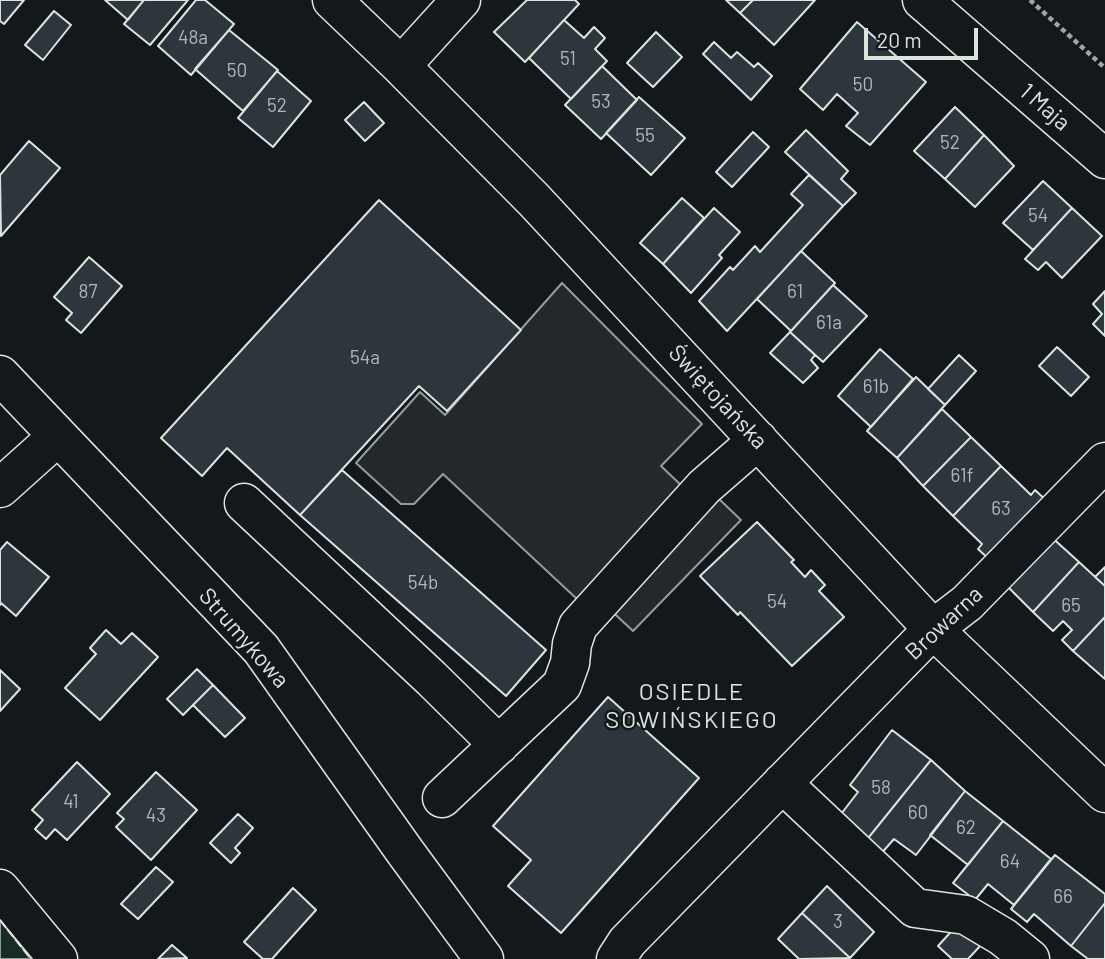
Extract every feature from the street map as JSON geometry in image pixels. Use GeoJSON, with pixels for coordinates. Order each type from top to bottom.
{"type":"FeatureCollection","features":[{"type":"Feature","properties":{"kind":"street","name":"Świętojańska"},"geometry":{"type":"LineString","coordinates":[[332,0],[401,65],[534,200],[933,629],[1105,793]]}},
{"type":"Feature","properties":{"kind":"street"},"geometry":{"type":"LineString","coordinates":[[401,65],[461,0]]}},
{"type":"Feature","properties":{"kind":"street","name":"1 Maja"},"geometry":{"type":"LineString","coordinates":[[922,0],[1105,159]]}},
{"type":"Feature","properties":{"kind":"street","name":"Strumykowa"},"geometry":{"type":"LineString","coordinates":[[0,375],[261,649],[484,959]]}},
{"type":"Feature","properties":{"kind":"street"},"geometry":{"type":"LineString","coordinates":[[0,488],[58,436]]}},
{"type":"Feature","properties":{"kind":"street"},"geometry":{"type":"LineString","coordinates":[[442,798],[562,685],[578,626],[704,487],[758,440]]}},
{"type":"Feature","properties":{"kind":"street","name":"Browarna"},"geometry":{"type":"LineString","coordinates":[[616,959],[627,942],[933,629],[967,603],[1105,462]]}},
{"type":"Feature","properties":{"kind":"street"},"geometry":{"type":"LineString","coordinates":[[244,503],[432,678],[499,745]]}},
{"type":"Feature","properties":{"kind":"street"},"geometry":{"type":"LineString","coordinates":[[782,783],[915,908],[965,915],[1003,937],[1030,959]]}},
{"type":"Feature","properties":{"kind":"street"},"geometry":{"type":"LineString","coordinates":[[0,889],[58,959]]}},
{"type":"Feature","properties":{"kind":"path"},"geometry":{"type":"LineString","coordinates":[[1030,0],[1105,68]]}},
{"type":"Feature","properties":{"kind":"green space"},"geometry":{"type":"Polygon","coordinates":[[[0,920],[31,959],[0,959],[0,920]]]}},
{"type":"Feature","properties":{"kind":"shaded area"},"geometry":{"type":"Polygon","coordinates":[[[562,283],[702,424],[661,466],[707,510],[718,498],[741,520],[633,631],[589,590],[578,600],[443,474],[414,504],[401,504],[356,463],[420,392],[445,415],[562,283]]]}},
{"type":"Feature","properties":{"kind":"building"},"geometry":{"type":"Polygon","coordinates":[[[0,0],[24,0],[4,24],[0,21],[0,0]]]}},
{"type":"Feature","properties":{"kind":"building"},"geometry":{"type":"Polygon","coordinates":[[[105,0],[144,0],[128,20],[105,0]]]}},
{"type":"Feature","properties":{"kind":"building"},"geometry":{"type":"Polygon","coordinates":[[[144,0],[188,0],[150,45],[124,24],[144,0]]]}},
{"type":"Feature","properties":{"kind":"building"},"geometry":{"type":"Polygon","coordinates":[[[196,0],[205,0],[234,24],[191,75],[158,46],[196,0]]]}},
{"type":"Feature","properties":{"kind":"building"},"geometry":{"type":"Polygon","coordinates":[[[527,0],[575,0],[579,4],[525,62],[494,32],[527,0]]]}},
{"type":"Feature","properties":{"kind":"building"},"geometry":{"type":"Polygon","coordinates":[[[726,0],[753,0],[740,13],[726,0]]]}},
{"type":"Feature","properties":{"kind":"building"},"geometry":{"type":"Polygon","coordinates":[[[753,0],[815,0],[774,45],[740,13],[753,0]]]}},
{"type":"Feature","properties":{"kind":"building"},"geometry":{"type":"Polygon","coordinates":[[[54,11],[71,25],[43,60],[25,45],[54,11]]]}},
{"type":"Feature","properties":{"kind":"building"},"geometry":{"type":"Polygon","coordinates":[[[564,20],[584,38],[594,27],[605,38],[595,49],[607,61],[571,99],[529,58],[564,20]]]}},
{"type":"Feature","properties":{"kind":"building"},"geometry":{"type":"Polygon","coordinates":[[[857,22],[926,82],[870,145],[846,126],[858,113],[837,94],[823,110],[800,89],[857,22]]]}},
{"type":"Feature","properties":{"kind":"building"},"geometry":{"type":"Polygon","coordinates":[[[229,30],[278,70],[243,111],[195,69],[229,30]]]}},
{"type":"Feature","properties":{"kind":"building"},"geometry":{"type":"Polygon","coordinates":[[[656,32],[682,57],[653,87],[627,63],[656,32]]]}},
{"type":"Feature","properties":{"kind":"building"},"geometry":{"type":"Polygon","coordinates":[[[714,42],[731,58],[737,52],[754,67],[758,63],[772,76],[751,100],[703,54],[714,42]]]}},
{"type":"Feature","properties":{"kind":"building"},"geometry":{"type":"Polygon","coordinates":[[[602,66],[637,100],[601,139],[565,105],[602,66]]]}},
{"type":"Feature","properties":{"kind":"building"},"geometry":{"type":"Polygon","coordinates":[[[277,71],[311,101],[273,147],[238,118],[277,71]]]}},
{"type":"Feature","properties":{"kind":"building"},"geometry":{"type":"Polygon","coordinates":[[[639,97],[685,138],[651,175],[606,133],[639,97]]]}},
{"type":"Feature","properties":{"kind":"building"},"geometry":{"type":"Polygon","coordinates":[[[364,102],[384,123],[365,141],[345,120],[364,102]]]}},
{"type":"Feature","properties":{"kind":"building"},"geometry":{"type":"Polygon","coordinates":[[[955,107],[984,135],[945,179],[914,151],[955,107]]]}},
{"type":"Feature","properties":{"kind":"building"},"geometry":{"type":"Polygon","coordinates":[[[806,130],[848,171],[841,179],[856,193],[843,206],[785,152],[806,130]]]}},
{"type":"Feature","properties":{"kind":"building"},"geometry":{"type":"Polygon","coordinates":[[[753,132],[769,147],[732,187],[716,172],[753,132]]]}},
{"type":"Feature","properties":{"kind":"building"},"geometry":{"type":"Polygon","coordinates":[[[984,135],[1014,166],[975,207],[945,179],[984,135]]]}},
{"type":"Feature","properties":{"kind":"building"},"geometry":{"type":"Polygon","coordinates":[[[29,141],[60,168],[1,236],[0,175],[29,141]]]}},
{"type":"Feature","properties":{"kind":"building"},"geometry":{"type":"Polygon","coordinates":[[[809,175],[843,206],[727,331],[699,301],[730,267],[733,270],[755,246],[760,252],[803,205],[791,194],[809,175]]]}},
{"type":"Feature","properties":{"kind":"building"},"geometry":{"type":"Polygon","coordinates":[[[1043,181],[1072,208],[1033,250],[1003,223],[1043,181]]]}},
{"type":"Feature","properties":{"kind":"building"},"geometry":{"type":"Polygon","coordinates":[[[682,198],[704,218],[663,264],[640,243],[682,198]]]}},
{"type":"Feature","properties":{"kind":"building"},"geometry":{"type":"Polygon","coordinates":[[[379,200],[521,330],[447,411],[419,386],[300,515],[227,448],[202,476],[161,438],[379,200]]]}},
{"type":"Feature","properties":{"kind":"building"},"geometry":{"type":"Polygon","coordinates":[[[714,208],[740,232],[719,255],[722,258],[691,293],[663,264],[714,208]]]}},
{"type":"Feature","properties":{"kind":"building"},"geometry":{"type":"Polygon","coordinates":[[[1072,208],[1102,236],[1062,278],[1046,262],[1038,270],[1025,259],[1072,208]]]}},
{"type":"Feature","properties":{"kind":"building"},"geometry":{"type":"Polygon","coordinates":[[[801,251],[835,283],[791,331],[757,299],[801,251]]]}},
{"type":"Feature","properties":{"kind":"building"},"geometry":{"type":"Polygon","coordinates":[[[89,257],[122,286],[81,333],[66,320],[72,313],[54,297],[89,257]]]}},
{"type":"Feature","properties":{"kind":"building"},"geometry":{"type":"Polygon","coordinates":[[[833,285],[867,316],[823,362],[790,332],[833,285]]]}},
{"type":"Feature","properties":{"kind":"building"},"geometry":{"type":"Polygon","coordinates":[[[1105,291],[1105,336],[1093,324],[1102,314],[1093,304],[1105,291]]]}},
{"type":"Feature","properties":{"kind":"building"},"geometry":{"type":"Polygon","coordinates":[[[790,332],[815,355],[811,360],[818,368],[803,383],[770,353],[790,332]]]}},
{"type":"Feature","properties":{"kind":"building"},"geometry":{"type":"Polygon","coordinates":[[[1057,347],[1089,377],[1071,396],[1039,366],[1057,347]]]}},
{"type":"Feature","properties":{"kind":"building"},"geometry":{"type":"Polygon","coordinates":[[[880,349],[913,379],[871,427],[838,396],[880,349]]]}},
{"type":"Feature","properties":{"kind":"building"},"geometry":{"type":"Polygon","coordinates":[[[959,355],[976,371],[945,405],[928,389],[959,355]]]}},
{"type":"Feature","properties":{"kind":"building"},"geometry":{"type":"Polygon","coordinates":[[[916,377],[945,405],[897,458],[867,431],[916,377]]]}},
{"type":"Feature","properties":{"kind":"building"},"geometry":{"type":"Polygon","coordinates":[[[942,409],[971,437],[923,486],[897,458],[942,409]]]}},
{"type":"Feature","properties":{"kind":"building"},"geometry":{"type":"Polygon","coordinates":[[[971,437],[1001,466],[953,516],[923,486],[971,437]]]}},
{"type":"Feature","properties":{"kind":"building"},"geometry":{"type":"Polygon","coordinates":[[[1001,466],[1031,495],[1035,490],[1049,503],[992,562],[978,549],[982,544],[953,516],[1001,466]]]}},
{"type":"Feature","properties":{"kind":"building"},"geometry":{"type":"Polygon","coordinates":[[[342,470],[546,650],[506,696],[300,515],[342,470]]]}},
{"type":"Feature","properties":{"kind":"building"},"geometry":{"type":"Polygon","coordinates":[[[757,522],[794,560],[791,562],[805,577],[811,570],[825,585],[819,591],[844,617],[792,666],[740,612],[738,615],[700,576],[757,522]]]}},
{"type":"Feature","properties":{"kind":"building"},"geometry":{"type":"Polygon","coordinates":[[[1048,534],[1079,562],[1033,612],[1003,582],[1048,534]]]}},
{"type":"Feature","properties":{"kind":"building"},"geometry":{"type":"Polygon","coordinates":[[[7,542],[49,577],[16,616],[1,603],[0,605],[0,550],[7,542]]]}},
{"type":"Feature","properties":{"kind":"building"},"geometry":{"type":"Polygon","coordinates":[[[1079,562],[1105,586],[1105,617],[1073,651],[1062,640],[1072,630],[1063,621],[1053,631],[1033,612],[1079,562]]]}},
{"type":"Feature","properties":{"kind":"building"},"geometry":{"type":"Polygon","coordinates":[[[1105,567],[1105,586],[1095,577],[1105,567]]]}},
{"type":"Feature","properties":{"kind":"building"},"geometry":{"type":"Polygon","coordinates":[[[1105,617],[1105,679],[1073,651],[1105,617]]]}},
{"type":"Feature","properties":{"kind":"building"},"geometry":{"type":"Polygon","coordinates":[[[106,630],[121,644],[132,633],[158,657],[100,720],[65,688],[96,654],[90,648],[106,630]]]}},
{"type":"Feature","properties":{"kind":"building"},"geometry":{"type":"Polygon","coordinates":[[[197,669],[213,685],[183,715],[167,699],[197,669]]]}},
{"type":"Feature","properties":{"kind":"building"},"geometry":{"type":"Polygon","coordinates":[[[0,670],[20,689],[0,711],[0,670]]]}},
{"type":"Feature","properties":{"kind":"building"},"geometry":{"type":"Polygon","coordinates":[[[213,685],[245,718],[225,737],[193,705],[213,685]]]}},
{"type":"Feature","properties":{"kind":"building"},"geometry":{"type":"Polygon","coordinates":[[[608,697],[699,778],[561,933],[508,886],[531,860],[493,826],[608,697]]]}},
{"type":"Feature","properties":{"kind":"building"},"geometry":{"type":"Polygon","coordinates":[[[892,730],[931,760],[865,842],[838,818],[858,792],[850,785],[892,730]]]}},
{"type":"Feature","properties":{"kind":"building"},"geometry":{"type":"Polygon","coordinates":[[[931,760],[965,791],[916,855],[894,839],[879,856],[865,842],[931,760]]]}},
{"type":"Feature","properties":{"kind":"building"},"geometry":{"type":"Polygon","coordinates":[[[77,762],[110,794],[67,840],[55,829],[46,839],[35,829],[43,820],[32,810],[77,762]]]}},
{"type":"Feature","properties":{"kind":"building"},"geometry":{"type":"Polygon","coordinates":[[[156,772],[197,810],[151,860],[116,827],[124,819],[117,813],[156,772]]]}},
{"type":"Feature","properties":{"kind":"building"},"geometry":{"type":"Polygon","coordinates":[[[965,791],[1003,821],[968,865],[930,835],[965,791]]]}},
{"type":"Feature","properties":{"kind":"building"},"geometry":{"type":"Polygon","coordinates":[[[238,814],[253,828],[235,848],[240,853],[231,863],[210,843],[238,814]]]}},
{"type":"Feature","properties":{"kind":"building"},"geometry":{"type":"Polygon","coordinates":[[[1003,821],[1051,859],[1014,905],[988,884],[975,900],[953,883],[1003,821]]]}},
{"type":"Feature","properties":{"kind":"building"},"geometry":{"type":"Polygon","coordinates":[[[1055,855],[1105,894],[1105,903],[1071,946],[1034,914],[1027,922],[1011,909],[1055,855]]]}},
{"type":"Feature","properties":{"kind":"building"},"geometry":{"type":"Polygon","coordinates":[[[156,867],[173,882],[138,919],[121,904],[156,867]]]}},
{"type":"Feature","properties":{"kind":"building"},"geometry":{"type":"Polygon","coordinates":[[[827,886],[874,932],[850,958],[802,913],[827,886]]]}},
{"type":"Feature","properties":{"kind":"building"},"geometry":{"type":"Polygon","coordinates":[[[293,888],[316,910],[272,959],[263,959],[244,942],[293,888]]]}},
{"type":"Feature","properties":{"kind":"building"},"geometry":{"type":"Polygon","coordinates":[[[1105,903],[1105,959],[1088,959],[1071,946],[1105,903]]]}},
{"type":"Feature","properties":{"kind":"building"},"geometry":{"type":"Polygon","coordinates":[[[802,913],[850,958],[799,959],[778,939],[802,913]]]}},
{"type":"Feature","properties":{"kind":"building"},"geometry":{"type":"Polygon","coordinates":[[[959,923],[982,944],[968,959],[952,959],[938,946],[959,923]]]}},
{"type":"Feature","properties":{"kind":"building"},"geometry":{"type":"Polygon","coordinates":[[[172,945],[187,958],[158,959],[172,945]]]}},
{"type":"Feature","properties":{"kind":"fence"},"geometry":{"type":"LineString","coordinates":[[0,920],[31,959]]}},
{"type":"Feature","properties":{"kind":"district","name":"OSIEDLE SOWIŃSKIEGO"},"geometry":{"type":"Point","coordinates":[692,706]}}]}
